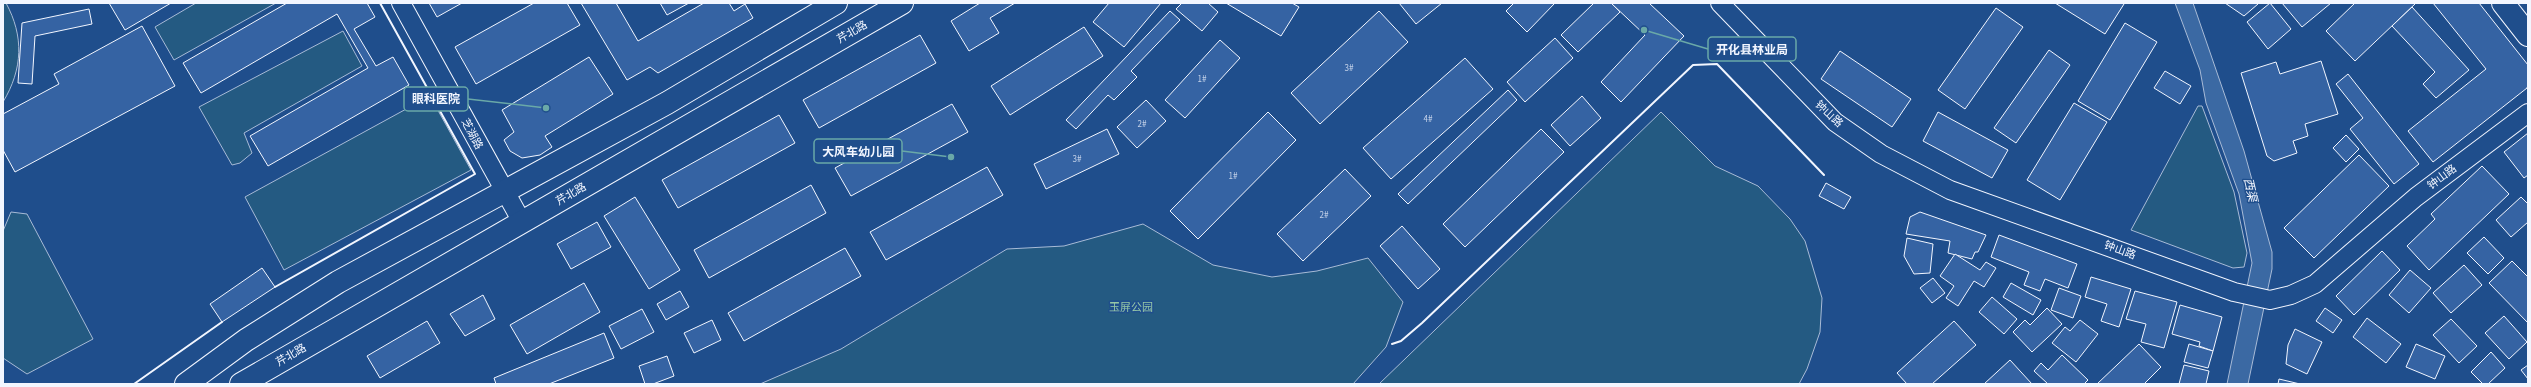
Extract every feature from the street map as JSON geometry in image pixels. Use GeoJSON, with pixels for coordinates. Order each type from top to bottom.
{"type":"FeatureCollection","features":[{"type":"Feature","properties":{"kind":"main road"},"geometry":{"type":"LineString","coordinates":[[186,384],[246,340],[338,282],[667,103],[836,3]]}},
{"type":"Feature","properties":{"kind":"main road","name":"芹北路"},"geometry":{"type":"LineString","coordinates":[[241,384],[902,3]]}},
{"type":"Feature","properties":{"kind":"main road"},"geometry":{"type":"LineString","coordinates":[[2503,3],[2528,35]]}},
{"type":"Feature","properties":{"kind":"street","name":"芝湖路"},"geometry":{"type":"LineString","coordinates":[[401,3],[504,192],[522,222]]}},
{"type":"Feature","properties":{"kind":"street","name":"钟山路"},"geometry":{"type":"LineString","coordinates":[[1720,3],[1835,122],[1881,154],[1950,190],[2234,292],[2270,300],[2300,292],[2329,274],[2416,197],[2528,113]]}},
{"type":"Feature","properties":{"kind":"green space"},"geometry":{"type":"Polygon","coordinates":[[[3,3],[6,3],[12,15],[16,28],[19,52],[10,90],[3,102],[3,3]]]}},
{"type":"Feature","properties":{"kind":"green space"},"geometry":{"type":"Polygon","coordinates":[[[196,3],[276,3],[174,60],[155,27],[196,3]]]}},
{"type":"Feature","properties":{"kind":"green space"},"geometry":{"type":"Polygon","coordinates":[[[343,31],[362,66],[244,133],[252,153],[240,163],[232,165],[199,107],[343,31]]]}},
{"type":"Feature","properties":{"kind":"green space"},"geometry":{"type":"Polygon","coordinates":[[[430,96],[471,170],[284,270],[245,197],[430,96]]]}},
{"type":"Feature","properties":{"kind":"green space"},"geometry":{"type":"Polygon","coordinates":[[[2198,106],[2202,106],[2234,192],[2247,253],[2244,267],[2233,268],[2131,230],[2198,106]]]}},
{"type":"Feature","properties":{"kind":"green space"},"geometry":{"type":"Polygon","coordinates":[[[1661,112],[1715,166],[1758,186],[1790,219],[1805,241],[1822,298],[1820,332],[1807,369],[1799,384],[1379,384],[1661,112]]]}},
{"type":"Feature","properties":{"kind":"green space"},"geometry":{"type":"Polygon","coordinates":[[[11,212],[27,214],[93,339],[27,374],[3,358],[3,231],[11,212]]]}},
{"type":"Feature","properties":{"kind":"green space","name":"玉屏公园"},"geometry":{"type":"Polygon","coordinates":[[[1143,224],[1213,265],[1272,277],[1317,271],[1368,258],[1403,302],[1386,347],[1353,384],[760,384],[841,349],[1007,249],[1064,246],[1143,224]]]}},
{"type":"Feature","properties":{"kind":"water","name":"西渠"},"geometry":{"type":"Polygon","coordinates":[[[2175,3],[2193,3],[2244,151],[2272,252],[2272,269],[2248,384],[2227,384],[2252,263],[2239,194],[2206,103],[2200,70],[2175,3]]]}},
{"type":"Feature","properties":{"kind":"building"},"geometry":{"type":"Polygon","coordinates":[[[109,3],[171,3],[125,30],[109,3]]]}},
{"type":"Feature","properties":{"kind":"building"},"geometry":{"type":"Polygon","coordinates":[[[287,3],[367,3],[375,17],[354,29],[376,66],[393,57],[409,85],[268,166],[250,136],[368,68],[337,14],[201,93],[183,63],[287,3]]]}},
{"type":"Feature","properties":{"kind":"building"},"geometry":{"type":"Polygon","coordinates":[[[429,3],[462,3],[437,17],[429,3]]]}},
{"type":"Feature","properties":{"kind":"building"},"geometry":{"type":"Polygon","coordinates":[[[534,3],[567,3],[580,25],[476,84],[455,47],[534,3]]]}},
{"type":"Feature","properties":{"kind":"building"},"geometry":{"type":"Polygon","coordinates":[[[581,3],[616,3],[638,41],[704,3],[729,3],[734,11],[745,4],[753,18],[658,73],[650,67],[627,80],[581,3]]]}},
{"type":"Feature","properties":{"kind":"building"},"geometry":{"type":"Polygon","coordinates":[[[660,3],[689,3],[667,15],[660,3]]]}},
{"type":"Feature","properties":{"kind":"building"},"geometry":{"type":"Polygon","coordinates":[[[980,3],[1015,3],[990,18],[999,33],[969,51],[951,21],[980,3]]]}},
{"type":"Feature","properties":{"kind":"building"},"geometry":{"type":"Polygon","coordinates":[[[1109,3],[1161,3],[1124,47],[1093,22],[1109,3]]]}},
{"type":"Feature","properties":{"kind":"building"},"geometry":{"type":"Polygon","coordinates":[[[1182,3],[1208,3],[1218,12],[1202,31],[1176,9],[1182,3]]]}},
{"type":"Feature","properties":{"kind":"building"},"geometry":{"type":"Polygon","coordinates":[[[1226,3],[1292,3],[1299,7],[1281,36],[1226,3]]]}},
{"type":"Feature","properties":{"kind":"building"},"geometry":{"type":"Polygon","coordinates":[[[1399,3],[1442,3],[1416,24],[1399,3]]]}},
{"type":"Feature","properties":{"kind":"building"},"geometry":{"type":"Polygon","coordinates":[[[1514,3],[1555,3],[1527,32],[1506,11],[1514,3]]]}},
{"type":"Feature","properties":{"kind":"building"},"geometry":{"type":"Polygon","coordinates":[[[1594,3],[1611,3],[1620,12],[1578,52],[1561,35],[1594,3]]]}},
{"type":"Feature","properties":{"kind":"building"},"geometry":{"type":"Polygon","coordinates":[[[1611,3],[1649,3],[1684,36],[1621,102],[1601,82],[1645,35],[1611,3]]]}},
{"type":"Feature","properties":{"kind":"building"},"geometry":{"type":"Polygon","coordinates":[[[2055,3],[2123,3],[2124,4],[2105,34],[2055,3]]]}},
{"type":"Feature","properties":{"kind":"building"},"geometry":{"type":"Polygon","coordinates":[[[2225,3],[2257,3],[2258,4],[2244,16],[2225,3]]]}},
{"type":"Feature","properties":{"kind":"building"},"geometry":{"type":"Polygon","coordinates":[[[2270,3],[2291,29],[2268,49],[2247,22],[2270,3]]]}},
{"type":"Feature","properties":{"kind":"building"},"geometry":{"type":"Polygon","coordinates":[[[2282,3],[2331,3],[2302,27],[2282,3]]]}},
{"type":"Feature","properties":{"kind":"building"},"geometry":{"type":"Polygon","coordinates":[[[2355,3],[2416,3],[2355,61],[2326,31],[2355,3]]]}},
{"type":"Feature","properties":{"kind":"building"},"geometry":{"type":"Polygon","coordinates":[[[2433,3],[2479,3],[2528,65],[2528,85],[2527,88],[2433,162],[2408,131],[2486,69],[2433,3]]]}},
{"type":"Feature","properties":{"kind":"building"},"geometry":{"type":"Polygon","coordinates":[[[2412,7],[2469,70],[2436,98],[2423,84],[2435,72],[2392,26],[2412,7]]]}},
{"type":"Feature","properties":{"kind":"building"},"geometry":{"type":"Polygon","coordinates":[[[1996,8],[2023,27],[1965,109],[1938,90],[1996,8]]]}},
{"type":"Feature","properties":{"kind":"building"},"geometry":{"type":"Polygon","coordinates":[[[89,9],[92,24],[35,36],[32,84],[18,83],[22,23],[89,9]]]}},
{"type":"Feature","properties":{"kind":"building"},"geometry":{"type":"Polygon","coordinates":[[[1170,11],[1180,20],[1131,71],[1137,77],[1114,100],[1108,95],[1076,129],[1066,120],[1170,11]]]}},
{"type":"Feature","properties":{"kind":"building"},"geometry":{"type":"Polygon","coordinates":[[[1379,11],[1408,42],[1320,124],[1291,93],[1379,11]]]}},
{"type":"Feature","properties":{"kind":"building"},"geometry":{"type":"Polygon","coordinates":[[[2125,23],[2157,42],[2110,120],[2078,101],[2125,23]]]}},
{"type":"Feature","properties":{"kind":"building"},"geometry":{"type":"Polygon","coordinates":[[[142,26],[175,86],[15,172],[3,150],[3,114],[59,84],[54,74],[142,26]]]}},
{"type":"Feature","properties":{"kind":"building"},"geometry":{"type":"Polygon","coordinates":[[[1084,27],[1103,56],[1010,115],[991,86],[1084,27]]]}},
{"type":"Feature","properties":{"kind":"building"},"geometry":{"type":"Polygon","coordinates":[[[920,35],[936,63],[819,128],[803,100],[920,35]]]}},
{"type":"Feature","properties":{"kind":"building"},"geometry":{"type":"Polygon","coordinates":[[[1555,38],[1573,58],[1525,102],[1507,82],[1555,38]]]}},
{"type":"Feature","properties":{"kind":"building"},"geometry":{"type":"Polygon","coordinates":[[[1220,40],[1240,58],[1185,118],[1165,100],[1220,40]]]}},
{"type":"Feature","properties":{"kind":"building"},"geometry":{"type":"Polygon","coordinates":[[[2049,50],[2070,65],[2016,143],[1994,128],[2049,50]]]}},
{"type":"Feature","properties":{"kind":"building"},"geometry":{"type":"Polygon","coordinates":[[[1840,51],[1911,99],[1892,127],[1821,79],[1840,51]]]}},
{"type":"Feature","properties":{"kind":"building"},"geometry":{"type":"Polygon","coordinates":[[[589,57],[613,94],[545,136],[552,147],[540,155],[522,158],[510,151],[504,140],[514,132],[502,110],[589,57]]]}},
{"type":"Feature","properties":{"kind":"building"},"geometry":{"type":"Polygon","coordinates":[[[1465,58],[1493,89],[1391,179],[1363,148],[1465,58]]]}},
{"type":"Feature","properties":{"kind":"building"},"geometry":{"type":"Polygon","coordinates":[[[2321,61],[2338,114],[2305,124],[2308,136],[2293,141],[2297,153],[2274,161],[2267,156],[2241,73],[2276,62],[2280,74],[2321,61]]]}},
{"type":"Feature","properties":{"kind":"building"},"geometry":{"type":"Polygon","coordinates":[[[2165,71],[2191,86],[2180,104],[2154,88],[2165,71]]]}},
{"type":"Feature","properties":{"kind":"building"},"geometry":{"type":"Polygon","coordinates":[[[2348,74],[2419,164],[2394,184],[2350,129],[2363,118],[2336,84],[2348,74]]]}},
{"type":"Feature","properties":{"kind":"building"},"geometry":{"type":"Polygon","coordinates":[[[1508,90],[1517,100],[1408,204],[1398,194],[1508,90]]]}},
{"type":"Feature","properties":{"kind":"building"},"geometry":{"type":"Polygon","coordinates":[[[1582,96],[1601,118],[1570,146],[1551,125],[1582,96]]]}},
{"type":"Feature","properties":{"kind":"building"},"geometry":{"type":"Polygon","coordinates":[[[1146,100],[1166,121],[1137,148],[1117,127],[1146,100]]]}},
{"type":"Feature","properties":{"kind":"building"},"geometry":{"type":"Polygon","coordinates":[[[2074,103],[2107,122],[2060,200],[2027,180],[2074,103]]]}},
{"type":"Feature","properties":{"kind":"building"},"geometry":{"type":"Polygon","coordinates":[[[952,104],[968,132],[851,196],[835,168],[952,104]]]}},
{"type":"Feature","properties":{"kind":"building"},"geometry":{"type":"Polygon","coordinates":[[[1268,112],[1296,140],[1198,239],[1170,211],[1268,112]]]}},
{"type":"Feature","properties":{"kind":"building"},"geometry":{"type":"Polygon","coordinates":[[[1938,112],[2008,150],[1992,178],[1923,141],[1938,112]]]}},
{"type":"Feature","properties":{"kind":"building"},"geometry":{"type":"Polygon","coordinates":[[[779,115],[795,143],[678,208],[662,180],[779,115]]]}},
{"type":"Feature","properties":{"kind":"building"},"geometry":{"type":"Polygon","coordinates":[[[1107,129],[1119,154],[1046,189],[1034,164],[1107,129]]]}},
{"type":"Feature","properties":{"kind":"building"},"geometry":{"type":"Polygon","coordinates":[[[1541,129],[1564,152],[1465,247],[1443,224],[1541,129]]]}},
{"type":"Feature","properties":{"kind":"building"},"geometry":{"type":"Polygon","coordinates":[[[2528,133],[2528,175],[2524,178],[2504,152],[2528,133]]]}},
{"type":"Feature","properties":{"kind":"building"},"geometry":{"type":"Polygon","coordinates":[[[2346,135],[2359,149],[2346,162],[2333,148],[2346,135]]]}},
{"type":"Feature","properties":{"kind":"building"},"geometry":{"type":"Polygon","coordinates":[[[2359,155],[2389,186],[2314,258],[2284,228],[2359,155]]]}},
{"type":"Feature","properties":{"kind":"building"},"geometry":{"type":"Polygon","coordinates":[[[2482,166],[2509,194],[2429,270],[2407,246],[2435,219],[2431,214],[2482,166]]]}},
{"type":"Feature","properties":{"kind":"building"},"geometry":{"type":"Polygon","coordinates":[[[987,167],[1003,195],[886,260],[870,232],[987,167]]]}},
{"type":"Feature","properties":{"kind":"building"},"geometry":{"type":"Polygon","coordinates":[[[1345,169],[1371,196],[1303,261],[1277,234],[1345,169]]]}},
{"type":"Feature","properties":{"kind":"building"},"geometry":{"type":"Polygon","coordinates":[[[1826,183],[1851,197],[1844,209],[1819,196],[1826,183]]]}},
{"type":"Feature","properties":{"kind":"building"},"geometry":{"type":"Polygon","coordinates":[[[811,185],[826,213],[709,278],[694,250],[811,185]]]}},
{"type":"Feature","properties":{"kind":"building"},"geometry":{"type":"Polygon","coordinates":[[[635,197],[680,270],[649,289],[604,216],[635,197]]]}},
{"type":"Feature","properties":{"kind":"building"},"geometry":{"type":"Polygon","coordinates":[[[2521,197],[2528,204],[2528,222],[2511,237],[2496,220],[2521,197]]]}},
{"type":"Feature","properties":{"kind":"building"},"geometry":{"type":"Polygon","coordinates":[[[1920,212],[1986,235],[1978,252],[1975,252],[1972,259],[1948,253],[1950,241],[1906,234],[1910,217],[1920,212]]]}},
{"type":"Feature","properties":{"kind":"building"},"geometry":{"type":"Polygon","coordinates":[[[597,222],[611,247],[571,269],[557,244],[597,222]]]}},
{"type":"Feature","properties":{"kind":"building"},"geometry":{"type":"Polygon","coordinates":[[[1402,226],[1440,269],[1418,289],[1380,246],[1402,226]]]}},
{"type":"Feature","properties":{"kind":"building"},"geometry":{"type":"Polygon","coordinates":[[[1999,235],[2077,264],[2068,288],[2045,279],[2040,291],[2024,285],[2029,272],[1991,257],[1999,235]]]}},
{"type":"Feature","properties":{"kind":"building"},"geometry":{"type":"Polygon","coordinates":[[[2484,237],[2504,258],[2488,274],[2467,253],[2484,237]]]}},
{"type":"Feature","properties":{"kind":"building"},"geometry":{"type":"Polygon","coordinates":[[[1907,238],[1933,244],[1930,273],[1914,274],[1904,256],[1907,238]]]}},
{"type":"Feature","properties":{"kind":"building"},"geometry":{"type":"Polygon","coordinates":[[[845,248],[861,276],[744,341],[728,313],[845,248]]]}},
{"type":"Feature","properties":{"kind":"building"},"geometry":{"type":"Polygon","coordinates":[[[2382,251],[2400,270],[2354,315],[2336,296],[2382,251]]]}},
{"type":"Feature","properties":{"kind":"building"},"geometry":{"type":"Polygon","coordinates":[[[1955,254],[1980,270],[1986,262],[1996,268],[1984,287],[1974,281],[1958,306],[1946,298],[1954,286],[1940,276],[1955,254]]]}},
{"type":"Feature","properties":{"kind":"building"},"geometry":{"type":"Polygon","coordinates":[[[2512,261],[2528,277],[2528,323],[2489,283],[2512,261]]]}},
{"type":"Feature","properties":{"kind":"building"},"geometry":{"type":"Polygon","coordinates":[[[2464,265],[2482,285],[2451,313],[2433,293],[2464,265]]]}},
{"type":"Feature","properties":{"kind":"building"},"geometry":{"type":"Polygon","coordinates":[[[262,268],[275,287],[222,322],[210,304],[262,268]]]}},
{"type":"Feature","properties":{"kind":"building"},"geometry":{"type":"Polygon","coordinates":[[[2410,270],[2431,288],[2409,313],[2389,295],[2410,270]]]}},
{"type":"Feature","properties":{"kind":"building"},"geometry":{"type":"Polygon","coordinates":[[[2091,277],[2131,289],[2119,327],[2101,321],[2107,304],[2085,297],[2091,277]]]}},
{"type":"Feature","properties":{"kind":"building"},"geometry":{"type":"Polygon","coordinates":[[[1933,278],[1945,293],[1932,303],[1920,288],[1933,278]]]}},
{"type":"Feature","properties":{"kind":"building"},"geometry":{"type":"Polygon","coordinates":[[[584,283],[600,312],[527,354],[510,325],[584,283]]]}},
{"type":"Feature","properties":{"kind":"building"},"geometry":{"type":"Polygon","coordinates":[[[2011,283],[2041,300],[2033,315],[2003,297],[2011,283]]]}},
{"type":"Feature","properties":{"kind":"building"},"geometry":{"type":"Polygon","coordinates":[[[2059,288],[2081,296],[2073,318],[2051,310],[2059,288]]]}},
{"type":"Feature","properties":{"kind":"building"},"geometry":{"type":"Polygon","coordinates":[[[680,291],[689,307],[666,320],[657,304],[680,291]]]}},
{"type":"Feature","properties":{"kind":"building"},"geometry":{"type":"Polygon","coordinates":[[[2135,291],[2177,302],[2164,348],[2141,342],[2146,324],[2126,319],[2135,291]]]}},
{"type":"Feature","properties":{"kind":"building"},"geometry":{"type":"Polygon","coordinates":[[[483,295],[495,319],[465,336],[450,314],[483,295]]]}},
{"type":"Feature","properties":{"kind":"building"},"geometry":{"type":"Polygon","coordinates":[[[1992,297],[2017,319],[2004,334],[1979,312],[1992,297]]]}},
{"type":"Feature","properties":{"kind":"building"},"geometry":{"type":"Polygon","coordinates":[[[2180,305],[2222,317],[2213,351],[2199,346],[2200,342],[2172,334],[2180,305]]]}},
{"type":"Feature","properties":{"kind":"building"},"geometry":{"type":"Polygon","coordinates":[[[2047,308],[2062,324],[2032,352],[2013,332],[2025,320],[2030,325],[2047,308]]]}},
{"type":"Feature","properties":{"kind":"building"},"geometry":{"type":"Polygon","coordinates":[[[2325,308],[2342,320],[2333,333],[2316,321],[2325,308]]]}},
{"type":"Feature","properties":{"kind":"building"},"geometry":{"type":"Polygon","coordinates":[[[642,309],[654,332],[621,349],[609,326],[642,309]]]}},
{"type":"Feature","properties":{"kind":"building"},"geometry":{"type":"Polygon","coordinates":[[[2504,316],[2527,342],[2509,359],[2485,333],[2504,316]]]}},
{"type":"Feature","properties":{"kind":"building"},"geometry":{"type":"Polygon","coordinates":[[[2367,318],[2401,344],[2386,363],[2353,337],[2367,318]]]}},
{"type":"Feature","properties":{"kind":"building"},"geometry":{"type":"Polygon","coordinates":[[[2451,319],[2477,346],[2459,363],[2433,335],[2451,319]]]}},
{"type":"Feature","properties":{"kind":"building"},"geometry":{"type":"Polygon","coordinates":[[[712,320],[721,340],[694,353],[684,333],[712,320]]]}},
{"type":"Feature","properties":{"kind":"building"},"geometry":{"type":"Polygon","coordinates":[[[2080,320],[2098,334],[2076,362],[2052,343],[2065,327],[2070,331],[2080,320]]]}},
{"type":"Feature","properties":{"kind":"building"},"geometry":{"type":"Polygon","coordinates":[[[427,321],[440,343],[380,378],[367,356],[427,321]]]}},
{"type":"Feature","properties":{"kind":"building"},"geometry":{"type":"Polygon","coordinates":[[[1954,321],[1976,345],[1932,384],[1907,384],[1897,373],[1954,321]]]}},
{"type":"Feature","properties":{"kind":"building"},"geometry":{"type":"Polygon","coordinates":[[[2295,329],[2322,342],[2307,374],[2286,364],[2288,345],[2295,329]]]}},
{"type":"Feature","properties":{"kind":"building"},"geometry":{"type":"Polygon","coordinates":[[[604,333],[614,358],[549,384],[496,384],[494,378],[604,333]]]}},
{"type":"Feature","properties":{"kind":"building"},"geometry":{"type":"Polygon","coordinates":[[[2139,344],[2161,367],[2144,384],[2097,384],[2139,344]]]}},
{"type":"Feature","properties":{"kind":"building"},"geometry":{"type":"Polygon","coordinates":[[[2189,344],[2213,351],[2208,368],[2184,362],[2189,344]]]}},
{"type":"Feature","properties":{"kind":"building"},"geometry":{"type":"Polygon","coordinates":[[[2416,344],[2445,356],[2435,379],[2406,367],[2416,344]]]}},
{"type":"Feature","properties":{"kind":"building"},"geometry":{"type":"Polygon","coordinates":[[[2491,352],[2505,368],[2488,384],[2483,384],[2471,372],[2491,352]]]}},
{"type":"Feature","properties":{"kind":"building"},"geometry":{"type":"Polygon","coordinates":[[[2062,355],[2088,380],[2084,384],[2048,384],[2034,371],[2041,363],[2048,370],[2062,355]]]}},
{"type":"Feature","properties":{"kind":"building"},"geometry":{"type":"Polygon","coordinates":[[[667,356],[674,376],[653,384],[645,384],[639,366],[667,356]]]}},
{"type":"Feature","properties":{"kind":"building"},"geometry":{"type":"Polygon","coordinates":[[[2010,360],[2032,384],[1984,384],[2010,360]]]}},
{"type":"Feature","properties":{"kind":"building"},"geometry":{"type":"Polygon","coordinates":[[[2184,365],[2209,371],[2206,384],[2179,384],[2184,365]]]}},
{"type":"Feature","properties":{"kind":"building"},"geometry":{"type":"Polygon","coordinates":[[[2528,365],[2528,379],[2521,370],[2528,365]]]}},
{"type":"Feature","properties":{"kind":"building"},"geometry":{"type":"Polygon","coordinates":[[[2279,379],[2300,384],[2278,384],[2279,379]]]}},
{"type":"Feature","properties":{"kind":"wall"},"geometry":{"type":"LineString","coordinates":[[275,287],[475,174],[380,3]]}},
{"type":"Feature","properties":{"kind":"wall"},"geometry":{"type":"LineString","coordinates":[[1392,344],[1401,341],[1422,323],[1693,65],[1717,64],[1824,175]]}},
{"type":"Feature","properties":{"kind":"wall"},"geometry":{"type":"LineString","coordinates":[[134,384],[222,322]]}},
{"type":"Feature","properties":{"kind":"place","name":"开化县林业局"},"geometry":{"type":"Point","coordinates":[1644,30]}},
{"type":"Feature","properties":{"kind":"place","name":"眼科医院"},"geometry":{"type":"Point","coordinates":[546,108]}},
{"type":"Feature","properties":{"kind":"place","name":"大风车幼儿园"},"geometry":{"type":"Point","coordinates":[951,157]}}]}
